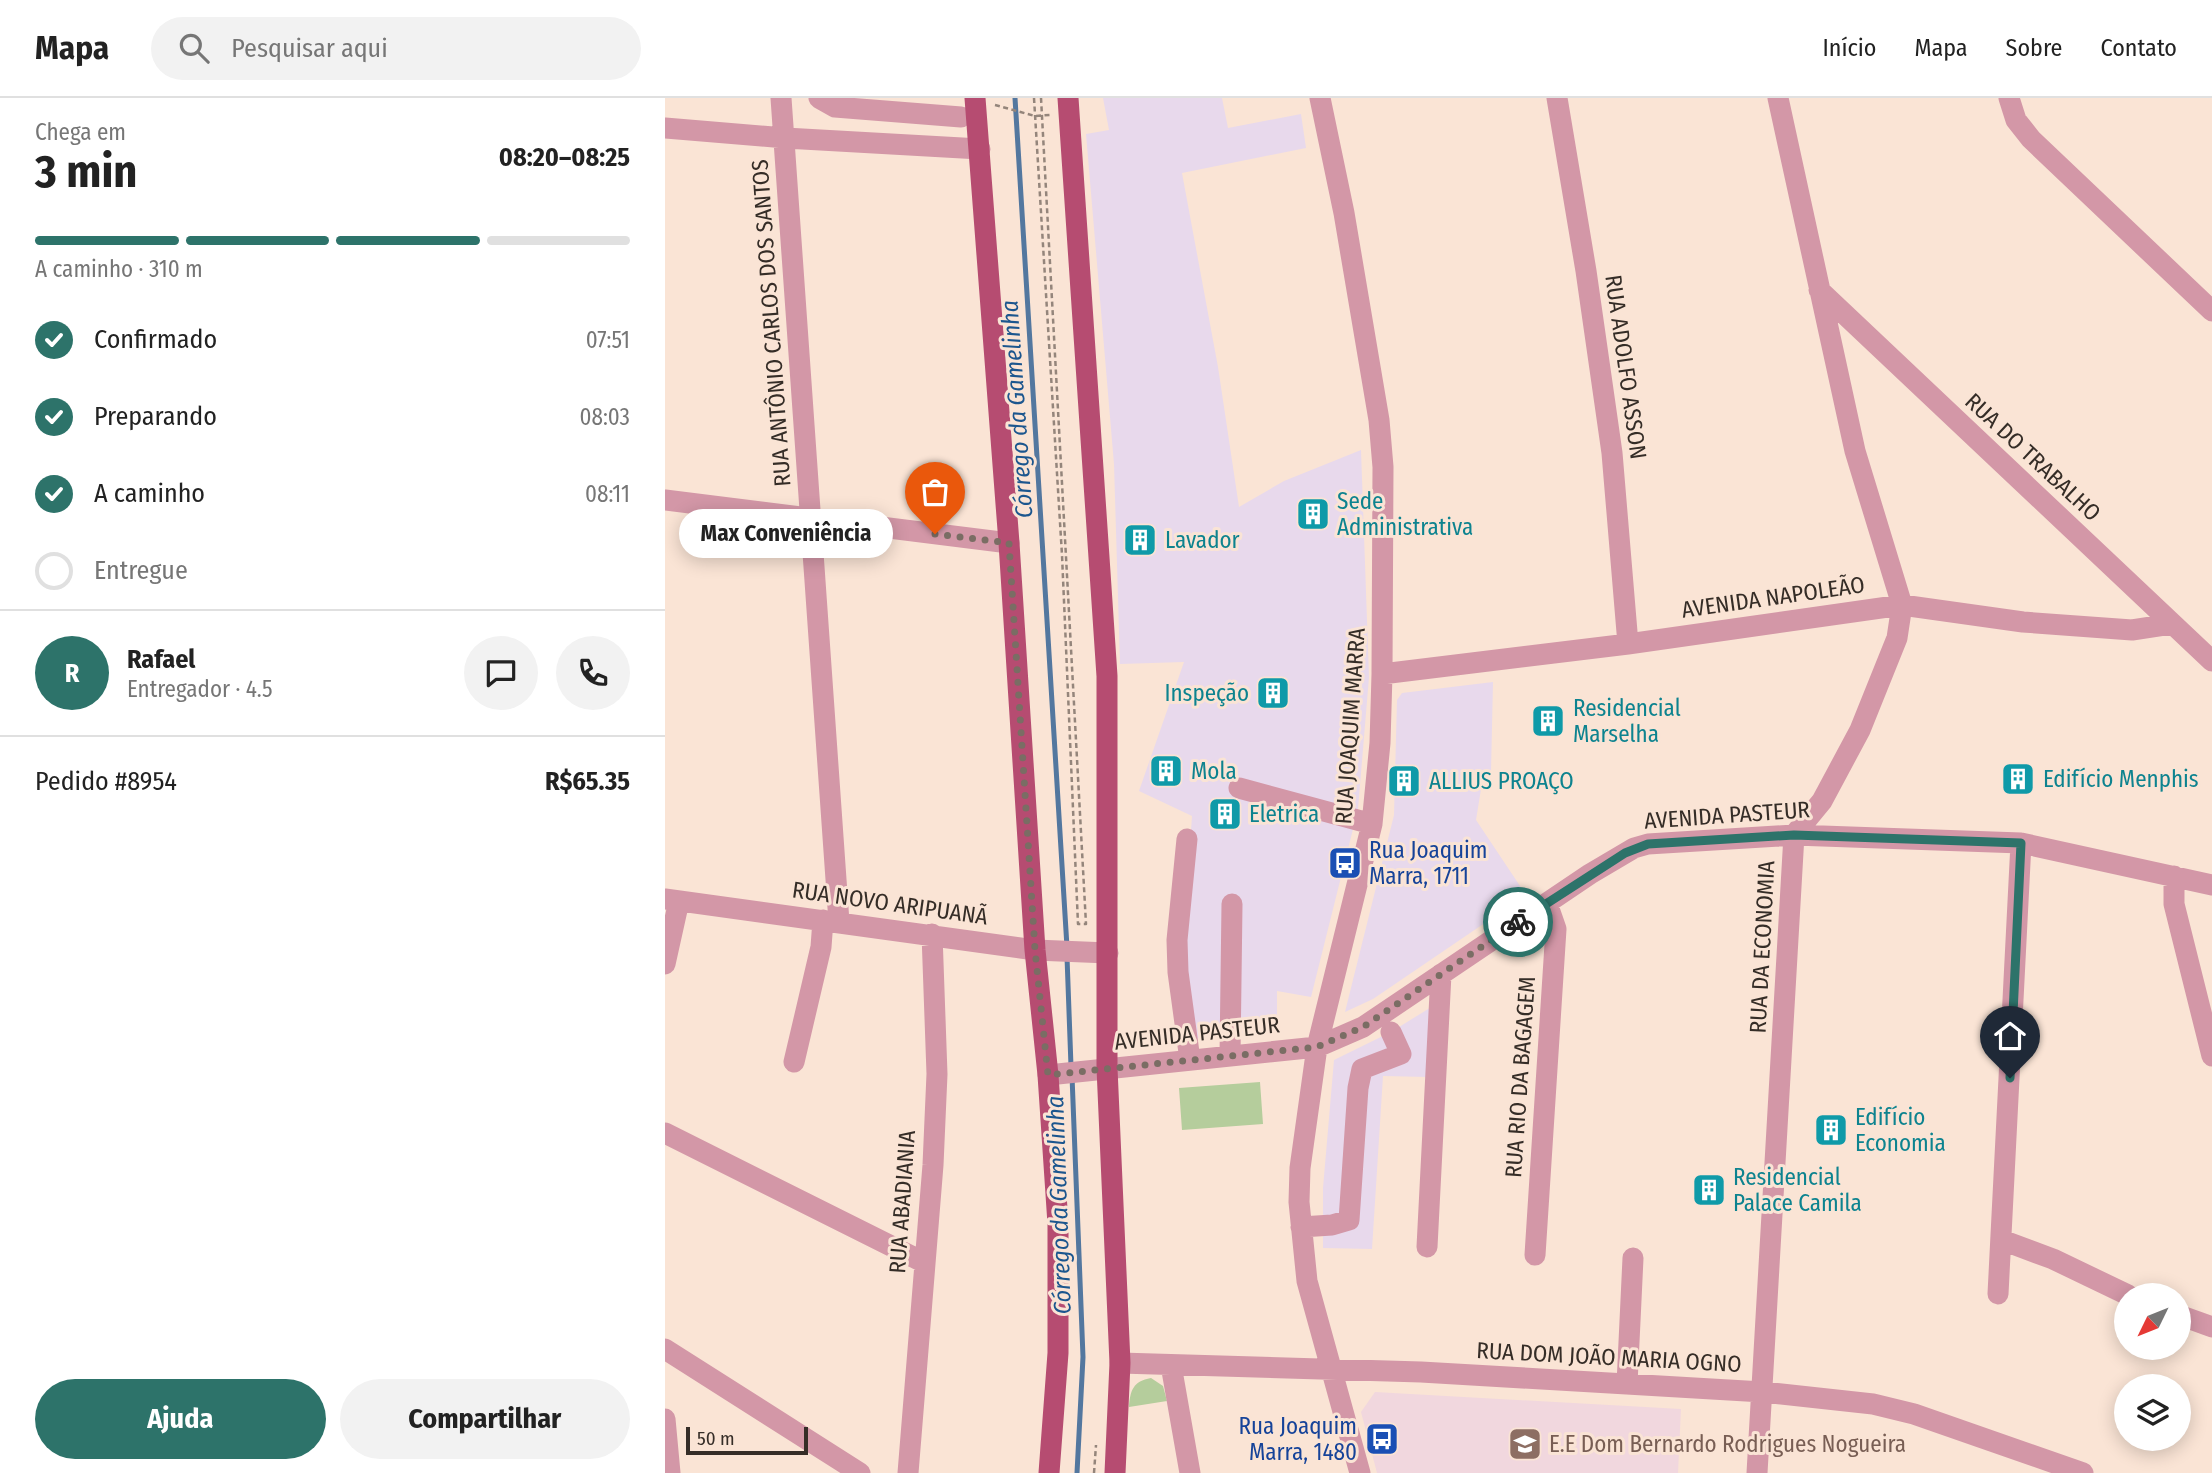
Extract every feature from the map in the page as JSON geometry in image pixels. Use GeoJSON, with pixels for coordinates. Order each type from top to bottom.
{"type":"FeatureCollection","features":[{"type":"Feature","properties":{"kind":"main road"},"geometry":{"type":"LineString","coordinates":[[983,101],[980,149],[1035,950],[1054,1075],[1058,1353],[1049,1473]]}},
{"type":"Feature","properties":{"kind":"main road"},"geometry":{"type":"LineString","coordinates":[[1060,102],[1107,676],[1107,1068],[1120,1363],[1115,1473]]}},
{"type":"Feature","properties":{"kind":"street","name":"RUA ANTÔNIO CARLOS DOS SANTOS"},"geometry":{"type":"LineString","coordinates":[[781,98],[811,518],[831,921],[821,947],[795,1062]]}},
{"type":"Feature","properties":{"kind":"street"},"geometry":{"type":"LineString","coordinates":[[819,98],[835,107],[948,110]]}},
{"type":"Feature","properties":{"kind":"street","name":"RUA JOAQUIM MARRA"},"geometry":{"type":"LineString","coordinates":[[1320,98],[1344,213],[1379,420],[1383,467],[1380,743],[1372,824],[1317,1047],[1300,1168],[1301,1227],[1310,1291],[1360,1473]]}},
{"type":"Feature","properties":{"kind":"street","name":"RUA ADOLFO ASSON"},"geometry":{"type":"LineString","coordinates":[[1557,98],[1586,271],[1612,453],[1628,644]]}},
{"type":"Feature","properties":{"kind":"street","name":"RUA DA ECONOMIA"},"geometry":{"type":"LineString","coordinates":[[1757,1473],[1794,835],[1822,801],[1860,730],[1897,638],[1902,605],[1855,451],[1778,98]]}},
{"type":"Feature","properties":{"kind":"street"},"geometry":{"type":"LineString","coordinates":[[2009,98],[2016,120],[2031,139],[2212,311]]}},
{"type":"Feature","properties":{"kind":"street"},"geometry":{"type":"LineString","coordinates":[[665,128],[980,149]]}},
{"type":"Feature","properties":{"kind":"street","name":"RUA DO TRABALHO"},"geometry":{"type":"LineString","coordinates":[[1819,290],[2212,661]]}},
{"type":"Feature","properties":{"kind":"street"},"geometry":{"type":"LineString","coordinates":[[665,500],[1009,543]]}},
{"type":"Feature","properties":{"kind":"street","name":"AVENIDA NAPOLEÃO"},"geometry":{"type":"LineString","coordinates":[[1382,674],[1628,644],[1902,605],[2022,621],[2132,630],[2171,624]]}},
{"type":"Feature","properties":{"kind":"street"},"geometry":{"type":"LineString","coordinates":[[1239,789],[1372,824]]}},
{"type":"Feature","properties":{"kind":"street","name":"AVENIDA PASTEUR"},"geometry":{"type":"LineString","coordinates":[[1054,1075],[1317,1047],[1363,1027],[1547,903],[1634,848],[1648,844],[1794,835],[2021,843],[2212,885]]}},
{"type":"Feature","properties":{"kind":"street"},"geometry":{"type":"LineString","coordinates":[[1187,839],[1177,940],[1178,972],[1190,1060]]}},
{"type":"Feature","properties":{"kind":"street"},"geometry":{"type":"LineString","coordinates":[[1998,1294],[2021,843]]}},
{"type":"Feature","properties":{"kind":"street"},"geometry":{"type":"LineString","coordinates":[[2174,876],[2174,904],[2212,1056]]}},
{"type":"Feature","properties":{"kind":"street"},"geometry":{"type":"LineString","coordinates":[[665,964],[672,900]]}},
{"type":"Feature","properties":{"kind":"street","name":"RUA NOVO ARIPUANÃ"},"geometry":{"type":"LineString","coordinates":[[672,900],[1035,950],[1108,953]]}},
{"type":"Feature","properties":{"kind":"street","name":"RUA RIO DA BAGAGEM"},"geometry":{"type":"LineString","coordinates":[[1535,1255],[1556,929],[1547,903]]}},
{"type":"Feature","properties":{"kind":"street"},"geometry":{"type":"LineString","coordinates":[[1230,1056],[1232,904]]}},
{"type":"Feature","properties":{"kind":"street","name":"RUA ABADIANIA"},"geometry":{"type":"LineString","coordinates":[[908,1473],[933,1165],[937,1074],[932,934]]}},
{"type":"Feature","properties":{"kind":"street"},"geometry":{"type":"LineString","coordinates":[[1427,1247],[1441,974]]}},
{"type":"Feature","properties":{"kind":"street"},"geometry":{"type":"LineString","coordinates":[[1301,1227],[1332,1225],[1349,1220],[1358,1088],[1362,1069],[1401,1054],[1391,1032]]}},
{"type":"Feature","properties":{"kind":"street"},"geometry":{"type":"LineString","coordinates":[[665,1133],[925,1263]]}},
{"type":"Feature","properties":{"kind":"street"},"geometry":{"type":"LineString","coordinates":[[2002,1240],[2053,1259],[2114,1288]]}},
{"type":"Feature","properties":{"kind":"street"},"geometry":{"type":"LineString","coordinates":[[1627,1384],[1633,1258]]}},
{"type":"Feature","properties":{"kind":"street"},"geometry":{"type":"LineString","coordinates":[[2191,1319],[2212,1327]]}},
{"type":"Feature","properties":{"kind":"street"},"geometry":{"type":"LineString","coordinates":[[665,1349],[860,1473]]}},
{"type":"Feature","properties":{"kind":"street","name":"RUA DOM JOÃO MARIA OGNO"},"geometry":{"type":"LineString","coordinates":[[1120,1363],[1421,1372],[1763,1392],[1873,1404],[2083,1473]]}},
{"type":"Feature","properties":{"kind":"street"},"geometry":{"type":"LineString","coordinates":[[1171,1365],[1190,1473]]}},
{"type":"Feature","properties":{"kind":"street"},"geometry":{"type":"LineString","coordinates":[[665,1419],[670,1473]]}},
{"type":"Feature","properties":{"kind":"path"},"geometry":{"type":"LineString","coordinates":[[1034,98],[1062,555],[1078,924],[1086,924],[1041,98]]}},
{"type":"Feature","properties":{"kind":"path"},"geometry":{"type":"LineString","coordinates":[[983,101],[1035,116],[1053,115],[1060,102]]}},
{"type":"Feature","properties":{"kind":"shaded area"},"geometry":{"type":"Polygon","coordinates":[[[1103,98],[1222,98],[1228,128],[1301,114],[1306,148],[1182,173],[1218,367],[1239,507],[1284,481],[1361,450],[1369,677],[1358,809],[1311,997],[1277,991],[1277,1029],[1191,1039],[1184,933],[1192,816],[1139,791],[1184,662],[1120,664],[1114,464],[1086,134],[1109,130],[1103,98]]]}},
{"type":"Feature","properties":{"kind":"shaded area"},"geometry":{"type":"Polygon","coordinates":[[[1493,682],[1491,772],[1483,777],[1476,820],[1526,895],[1373,999],[1345,1012],[1394,815],[1397,700],[1402,693],[1493,682]]]}},
{"type":"Feature","properties":{"kind":"shaded area"},"geometry":{"type":"Polygon","coordinates":[[[1433,1006],[1428,1077],[1383,1076],[1372,1249],[1323,1248],[1323,1188],[1334,1060],[1391,1032],[1433,1006]]]}},
{"type":"Feature","properties":{"kind":"shaded area","name":"E.E Dom Bernardo Rodrigues Nogueira"},"geometry":{"type":"Polygon","coordinates":[[[1375,1392],[1681,1409],[1678,1473],[1377,1473],[1361,1412],[1375,1392]]]}},
{"type":"Feature","properties":{"kind":"green space"},"geometry":{"type":"Polygon","coordinates":[[[1260,1082],[1263,1124],[1182,1130],[1179,1088],[1260,1082]]]}},
{"type":"Feature","properties":{"kind":"green space"},"geometry":{"type":"Polygon","coordinates":[[[1151,1378],[1163,1386],[1167,1401],[1129,1407],[1130,1396],[1136,1384],[1151,1378]]]}},
{"type":"Feature","properties":{"kind":"waterway","name":"Córrego da Gamelinha"},"geometry":{"type":"LineString","coordinates":[[1015,98],[1067,947]]}},
{"type":"Feature","properties":{"kind":"waterway","name":"Córrego da Gamelinha"},"geometry":{"type":"LineString","coordinates":[[1067,957],[1071,1066]]}},
{"type":"Feature","properties":{"kind":"waterway","name":"Córrego da Gamelinha"},"geometry":{"type":"LineString","coordinates":[[1072,1076],[1083,1357],[1077,1473]]}},
{"type":"Feature","properties":{"kind":"way so far"},"geometry":{"type":"LineString","coordinates":[[935,534],[1009,543],[1035,950],[1048,1075],[1317,1047],[1363,1027],[1518,922]]}},
{"type":"Feature","properties":{"kind":"place","name":"Sede Administrativa"},"geometry":{"type":"Point","coordinates":[1313,514]}},
{"type":"Feature","properties":{"kind":"place","name":"Max Conveniência"},"geometry":{"type":"Point","coordinates":[935,534]}},
{"type":"Feature","properties":{"kind":"place","name":"Lavador"},"geometry":{"type":"Point","coordinates":[1140,540]}},
{"type":"Feature","properties":{"kind":"place","name":"Inspeção"},"geometry":{"type":"Point","coordinates":[1273,693]}},
{"type":"Feature","properties":{"kind":"place","name":"Residencial Marselha"},"geometry":{"type":"Point","coordinates":[1548,721]}},
{"type":"Feature","properties":{"kind":"place","name":"Mola"},"geometry":{"type":"Point","coordinates":[1166,771]}},
{"type":"Feature","properties":{"kind":"place","name":"Edifício Menphis"},"geometry":{"type":"Point","coordinates":[2018,779]}},
{"type":"Feature","properties":{"kind":"place","name":"ALLIUS PROAÇO"},"geometry":{"type":"Point","coordinates":[1404,781]}},
{"type":"Feature","properties":{"kind":"place","name":"Eletrica"},"geometry":{"type":"Point","coordinates":[1225,814]}},
{"type":"Feature","properties":{"kind":"place","name":"Rua Joaquim Marra, 1711"},"geometry":{"type":"Point","coordinates":[1345,863]}},
{"type":"Feature","properties":{"kind":"place","name":"Edifício Economia"},"geometry":{"type":"Point","coordinates":[1831,1130]}},
{"type":"Feature","properties":{"kind":"place","name":"Residencial Palace Camila"},"geometry":{"type":"Point","coordinates":[1709,1190]}},
{"type":"Feature","properties":{"kind":"place","name":"Rua Joaquim Marra, 1480"},"geometry":{"type":"Point","coordinates":[1382,1439]}},
{"type":"Feature","properties":{"kind":"place","name":"E.E Dom Bernardo Rodrigues Nogueira"},"geometry":{"type":"Point","coordinates":[1525,1444]}},
{"type":"Feature","properties":{"kind":"route"},"geometry":{"type":"LineString","coordinates":[[1518,922],[1590,874],[1634,848],[1648,844],[1794,835],[2021,843],[2010,1078]]}}]}
